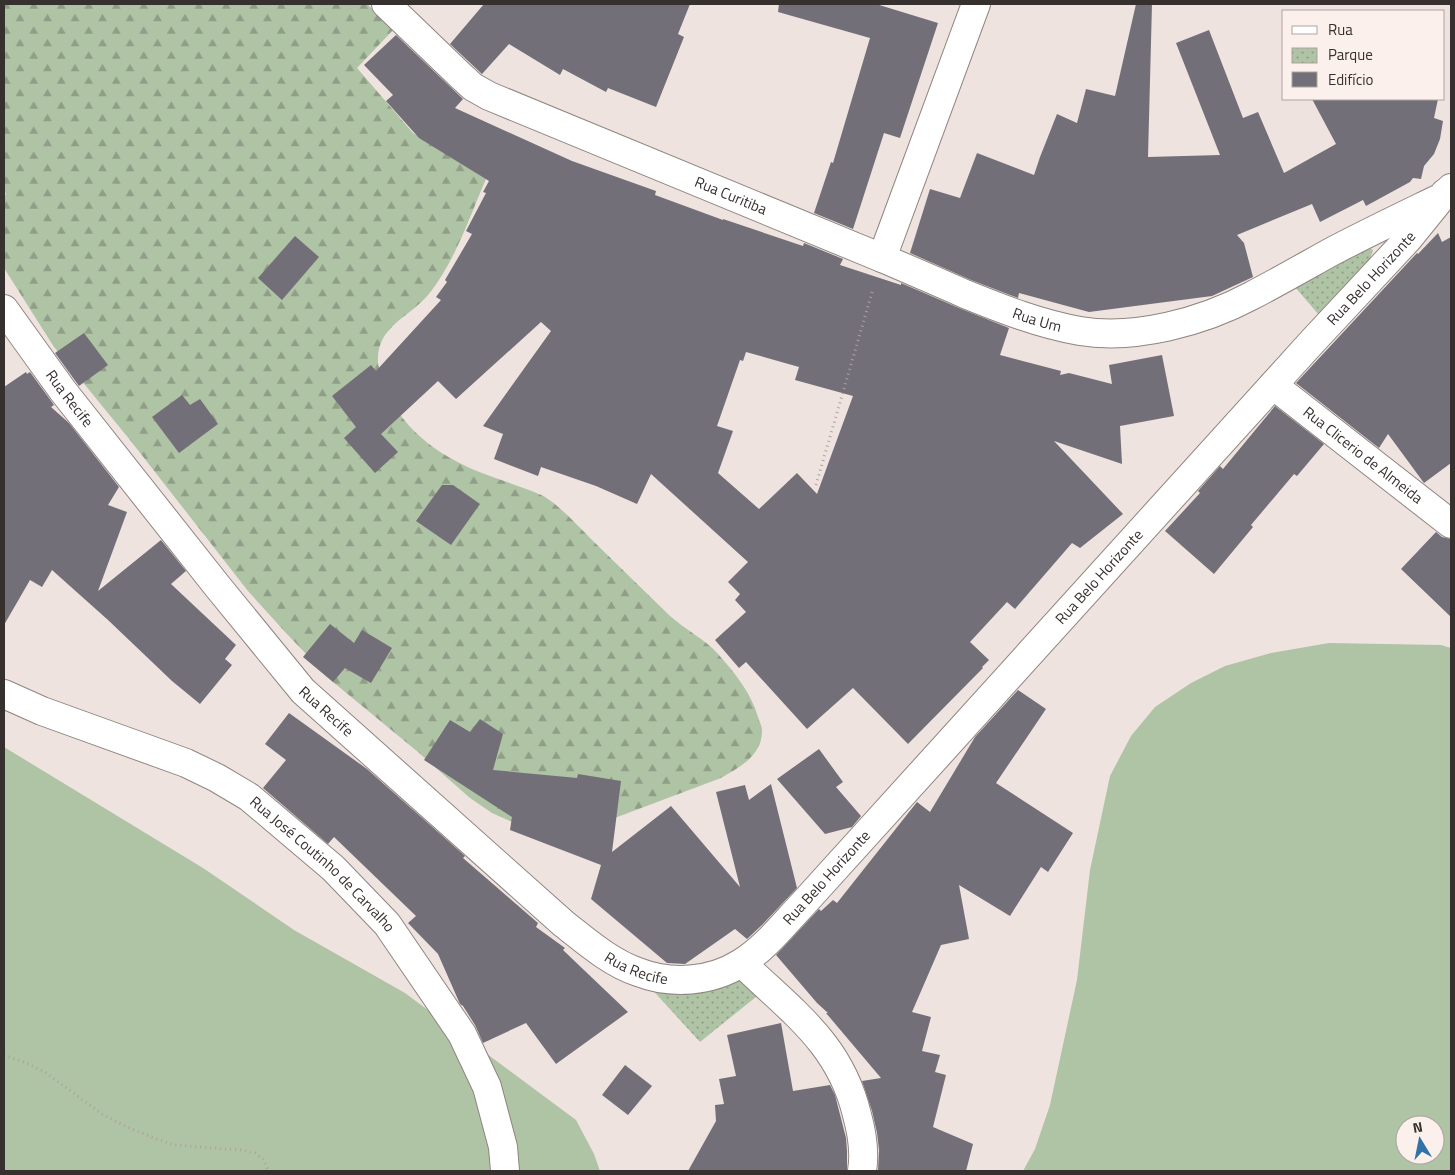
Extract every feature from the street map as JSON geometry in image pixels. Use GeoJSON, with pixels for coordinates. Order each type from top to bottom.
{"type":"FeatureCollection","features":[{"type":"Feature","properties":{"kind":"street","name":"Rua Curitiba"},"geometry":{"type":"LineString","coordinates":[[386,4],[473,87],[489,96],[882,258]]}},
{"type":"Feature","properties":{"kind":"street"},"geometry":{"type":"LineString","coordinates":[[882,258],[976,4]]}},
{"type":"Feature","properties":{"kind":"street","name":"Rua Um"},"geometry":{"type":"LineString","coordinates":[[882,258],[1000,308],[1046,323],[1081,331],[1133,332],[1177,324],[1201,317],[1250,297],[1448,190]]}},
{"type":"Feature","properties":{"kind":"street","name":"Rua Belo Horizonte"},"geometry":{"type":"LineString","coordinates":[[742,963],[760,948],[802,905],[1273,385],[1408,239],[1448,190]]}},
{"type":"Feature","properties":{"kind":"street","name":"Rua Recife"},"geometry":{"type":"LineString","coordinates":[[4,309],[63,391],[218,587],[303,690],[564,924],[590,945],[612,959],[637,972],[656,977],[677,980],[698,979],[719,974],[742,963]]}},
{"type":"Feature","properties":{"kind":"street","name":"Rua Clicerio de Almeida"},"geometry":{"type":"LineString","coordinates":[[1273,385],[1451,524]]}},
{"type":"Feature","properties":{"kind":"street","name":"Rua José Coutinho de Carvalho"},"geometry":{"type":"LineString","coordinates":[[4,694],[42,711],[186,763],[217,778],[249,798],[334,868],[387,924],[462,1034],[487,1087],[503,1147],[505,1171]]}},
{"type":"Feature","properties":{"kind":"street"},"geometry":{"type":"LineString","coordinates":[[742,963],[803,1020],[834,1059],[854,1100],[858,1116],[863,1148],[862,1171]]}},
{"type":"Feature","properties":{"kind":"path"},"geometry":{"type":"LineString","coordinates":[[816,485],[882,258]]}},
{"type":"Feature","properties":{"kind":"path"},"geometry":{"type":"LineString","coordinates":[[4,1055],[30,1064],[46,1073],[102,1114],[125,1126],[174,1145],[241,1150],[254,1153],[264,1160],[269,1171]]}},
{"type":"Feature","properties":{"kind":"green space"},"geometry":{"type":"Polygon","coordinates":[[[4,4],[367,4],[394,29],[357,68],[413,133],[486,179],[461,239],[438,282],[420,303],[388,331],[382,340],[378,363],[389,396],[408,425],[450,458],[482,473],[537,493],[551,501],[669,615],[713,649],[742,684],[762,726],[759,746],[743,765],[721,778],[596,825],[526,828],[492,813],[470,798],[418,752],[333,682],[248,591],[130,440],[54,347],[4,268],[4,196],[6,194],[4,190],[4,4]]]}},
{"type":"Feature","properties":{"kind":"green space"},"geometry":{"type":"Polygon","coordinates":[[[1364,245],[1373,250],[1370,259],[1325,322],[1288,279],[1364,245]]]}},
{"type":"Feature","properties":{"kind":"green space"},"geometry":{"type":"Polygon","coordinates":[[[1329,643],[1441,645],[1451,648],[1451,1171],[1023,1171],[1035,1149],[1050,1105],[1077,980],[1090,870],[1110,776],[1131,736],[1155,707],[1191,683],[1225,666],[1271,653],[1329,643]]]}},
{"type":"Feature","properties":{"kind":"green space"},"geometry":{"type":"Polygon","coordinates":[[[4,747],[203,868],[294,930],[405,993],[576,1120],[594,1154],[600,1171],[4,1171],[4,747]]]}},
{"type":"Feature","properties":{"kind":"green space"},"geometry":{"type":"Polygon","coordinates":[[[741,965],[767,988],[700,1042],[637,973],[741,965]]]}},
{"type":"Feature","properties":{"kind":"building"},"geometry":{"type":"Polygon","coordinates":[[[484,4],[690,4],[678,34],[684,37],[656,107],[608,88],[606,92],[563,69],[560,75],[509,44],[482,74],[450,44],[484,4]]]}},
{"type":"Feature","properties":{"kind":"building"},"geometry":{"type":"Polygon","coordinates":[[[779,4],[876,4],[938,23],[900,138],[884,133],[853,229],[814,213],[831,162],[833,163],[870,38],[778,12],[779,4]]]}},
{"type":"Feature","properties":{"kind":"building"},"geometry":{"type":"Polygon","coordinates":[[[1136,4],[1152,4],[1148,157],[1220,155],[1176,43],[1209,30],[1243,118],[1258,112],[1284,173],[1336,144],[1313,100],[1438,100],[1434,118],[1443,121],[1440,139],[1434,154],[1424,166],[1421,179],[1413,178],[1410,182],[1366,206],[1363,200],[1320,222],[1312,204],[1237,235],[1244,243],[1253,277],[1212,296],[1089,312],[1019,293],[1018,298],[910,253],[930,189],[960,198],[977,153],[1034,175],[1057,114],[1077,123],[1086,89],[1115,96],[1136,4]]]}},
{"type":"Feature","properties":{"kind":"building"},"geometry":{"type":"Polygon","coordinates":[[[396,35],[463,99],[455,108],[572,161],[656,191],[655,195],[803,246],[804,243],[843,259],[840,265],[901,285],[901,283],[1009,328],[1000,355],[1061,371],[1060,375],[1069,373],[1112,384],[1109,365],[1162,355],[1174,416],[1120,426],[1122,464],[1054,441],[1123,514],[1080,548],[1072,543],[1015,609],[1007,602],[970,642],[989,660],[908,744],[853,688],[807,729],[746,662],[739,668],[715,640],[746,612],[735,600],[740,594],[728,582],[748,562],[651,474],[637,504],[596,486],[541,467],[538,476],[494,459],[503,434],[483,426],[551,331],[541,322],[456,399],[438,381],[381,434],[398,452],[375,473],[344,438],[356,427],[332,396],[371,365],[376,371],[441,300],[436,297],[447,282],[445,280],[472,234],[466,231],[486,193],[483,192],[489,181],[419,138],[386,101],[393,95],[364,65],[396,35]],[[746,352],[743,361],[740,360],[717,426],[733,431],[718,473],[759,509],[797,473],[817,494],[853,396],[795,380],[799,367],[746,352]]]}},
{"type":"Feature","properties":{"kind":"building"},"geometry":{"type":"Polygon","coordinates":[[[1438,233],[1442,242],[1451,237],[1451,463],[1424,483],[1388,434],[1379,448],[1296,383],[1417,253],[1438,233]]]}},
{"type":"Feature","properties":{"kind":"building"},"geometry":{"type":"Polygon","coordinates":[[[295,236],[319,257],[282,300],[258,278],[295,236]]]}},
{"type":"Feature","properties":{"kind":"building"},"geometry":{"type":"Polygon","coordinates":[[[84,333],[108,365],[79,386],[55,353],[84,333]]]}},
{"type":"Feature","properties":{"kind":"building"},"geometry":{"type":"Polygon","coordinates":[[[26,372],[27,374],[30,372],[54,405],[51,407],[69,423],[119,487],[108,505],[127,512],[98,591],[161,540],[186,571],[171,584],[236,645],[225,659],[232,665],[200,704],[172,681],[52,570],[42,587],[30,580],[4,625],[4,387],[26,372]]]}},
{"type":"Feature","properties":{"kind":"building"},"geometry":{"type":"Polygon","coordinates":[[[182,395],[190,405],[200,399],[218,424],[179,453],[152,417],[182,395]]]}},
{"type":"Feature","properties":{"kind":"building"},"geometry":{"type":"Polygon","coordinates":[[[1275,406],[1324,444],[1297,476],[1294,474],[1251,525],[1253,527],[1214,574],[1165,531],[1200,493],[1198,491],[1220,466],[1223,469],[1275,406]]]}},
{"type":"Feature","properties":{"kind":"building"},"geometry":{"type":"Polygon","coordinates":[[[442,485],[453,485],[480,504],[451,545],[416,521],[442,485]]]}},
{"type":"Feature","properties":{"kind":"building"},"geometry":{"type":"Polygon","coordinates":[[[1436,532],[1442,537],[1451,539],[1451,617],[1401,569],[1436,532]]]}},
{"type":"Feature","properties":{"kind":"building"},"geometry":{"type":"Polygon","coordinates":[[[330,624],[354,643],[362,630],[392,648],[371,683],[345,668],[333,682],[303,657],[330,624]]]}},
{"type":"Feature","properties":{"kind":"building"},"geometry":{"type":"Polygon","coordinates":[[[1018,690],[1046,709],[996,783],[1073,833],[1048,872],[1041,867],[1010,916],[959,885],[969,939],[941,945],[912,1012],[931,1017],[922,1051],[940,1055],[935,1072],[946,1075],[933,1127],[973,1144],[966,1171],[878,1171],[879,1150],[877,1133],[862,1081],[881,1078],[826,1013],[828,1013],[817,1003],[776,955],[819,909],[821,911],[833,900],[837,903],[917,802],[930,812],[975,737],[1018,690]]]}},
{"type":"Feature","properties":{"kind":"building"},"geometry":{"type":"Polygon","coordinates":[[[289,713],[367,769],[465,856],[463,858],[538,923],[536,927],[565,948],[563,950],[628,1012],[556,1064],[526,1023],[483,1043],[475,1025],[460,1004],[438,954],[408,923],[416,916],[334,837],[328,844],[263,788],[286,760],[265,744],[289,713]]]}},
{"type":"Feature","properties":{"kind":"building"},"geometry":{"type":"Polygon","coordinates":[[[480,719],[503,734],[493,770],[577,778],[578,774],[621,781],[612,852],[671,806],[740,887],[716,792],[745,785],[749,800],[771,784],[797,888],[747,939],[735,929],[685,964],[667,963],[591,899],[601,865],[510,830],[512,817],[424,760],[450,720],[470,732],[480,719]]]}},
{"type":"Feature","properties":{"kind":"building"},"geometry":{"type":"Polygon","coordinates":[[[819,749],[843,782],[836,787],[861,816],[852,827],[825,834],[777,779],[819,749]]]}},
{"type":"Feature","properties":{"kind":"building"},"geometry":{"type":"Polygon","coordinates":[[[781,1023],[793,1091],[830,1085],[835,1095],[846,1138],[847,1171],[688,1171],[716,1121],[715,1105],[724,1104],[719,1079],[736,1076],[727,1035],[781,1023]]]}},
{"type":"Feature","properties":{"kind":"building"},"geometry":{"type":"Polygon","coordinates":[[[625,1065],[652,1086],[628,1115],[602,1095],[625,1065]]]}}]}
